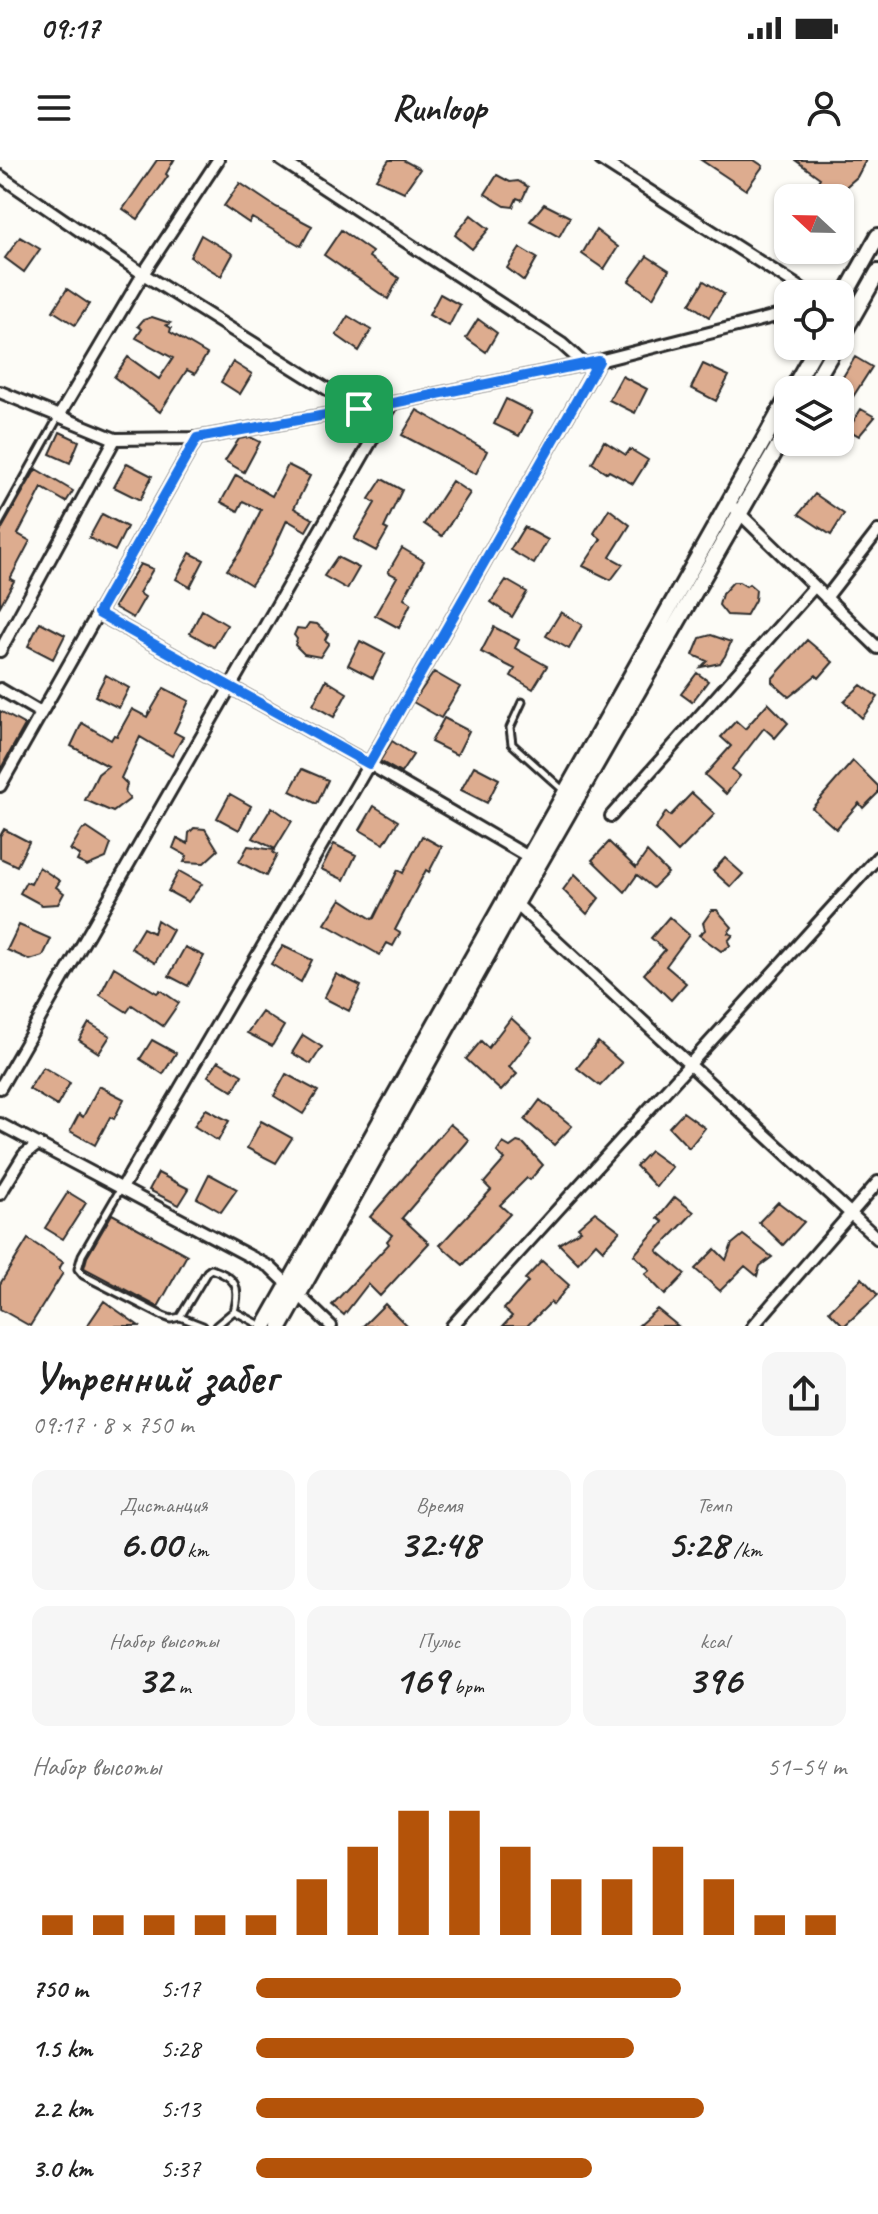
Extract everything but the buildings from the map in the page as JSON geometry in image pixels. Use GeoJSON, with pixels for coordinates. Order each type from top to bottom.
{"type":"FeatureCollection","features":[{"type":"Feature","properties":{"kind":"street"},"geometry":{"type":"LineString","coordinates":[[59,416],[143,274],[218,160]]}},
{"type":"Feature","properties":{"kind":"street"},"geometry":{"type":"LineString","coordinates":[[281,160],[562,344],[583,363]]}},
{"type":"Feature","properties":{"kind":"street"},"geometry":{"type":"LineString","coordinates":[[601,160],[788,280]]}},
{"type":"Feature","properties":{"kind":"street"},"geometry":{"type":"LineString","coordinates":[[0,176],[143,274],[359,409]]}},
{"type":"Feature","properties":{"kind":"street"},"geometry":{"type":"LineString","coordinates":[[853,280],[878,236]]}},
{"type":"Feature","properties":{"kind":"street"},"geometry":{"type":"LineString","coordinates":[[854,305],[878,272]]}},
{"type":"Feature","properties":{"kind":"street"},"geometry":{"type":"LineString","coordinates":[[0,392],[115,439],[197,438],[393,403],[599,361],[774,317]]}},
{"type":"Feature","properties":{"kind":"street"},"geometry":{"type":"LineString","coordinates":[[122,1188],[599,361]]}},
{"type":"Feature","properties":{"kind":"street"},"geometry":{"type":"LineString","coordinates":[[0,1088],[393,403]]}},
{"type":"Feature","properties":{"kind":"street"},"geometry":{"type":"LineString","coordinates":[[534,860],[564,792],[774,422]]}},
{"type":"Feature","properties":{"kind":"street"},"geometry":{"type":"LineString","coordinates":[[0,786],[197,438]]}},
{"type":"Feature","properties":{"kind":"street"},"geometry":{"type":"LineString","coordinates":[[0,651],[115,439]]}},
{"type":"Feature","properties":{"kind":"street"},"geometry":{"type":"LineString","coordinates":[[281,1326],[294,1290],[511,899],[774,453]]}},
{"type":"Feature","properties":{"kind":"street"},"geometry":{"type":"LineString","coordinates":[[728,502],[878,648]]}},
{"type":"Feature","properties":{"kind":"street"},"geometry":{"type":"LineString","coordinates":[[826,598],[878,531]]}},
{"type":"Feature","properties":{"kind":"street"},"geometry":{"type":"LineString","coordinates":[[611,816],[814,587]]}},
{"type":"Feature","properties":{"kind":"street"},"geometry":{"type":"LineString","coordinates":[[98,613],[534,860]]}},
{"type":"Feature","properties":{"kind":"street"},"geometry":{"type":"LineString","coordinates":[[0,689],[41,713]]}},
{"type":"Feature","properties":{"kind":"street"},"geometry":{"type":"LineString","coordinates":[[452,1326],[878,857]]}},
{"type":"Feature","properties":{"kind":"street"},"geometry":{"type":"LineString","coordinates":[[511,899],[878,1239]]}},
{"type":"Feature","properties":{"kind":"street"},"geometry":{"type":"LineString","coordinates":[[0,1124],[270,1267],[331,1326]]}},
{"type":"Feature","properties":{"kind":"street"},"geometry":{"type":"LineString","coordinates":[[0,1194],[24,1155],[37,1145]]}},
{"type":"Feature","properties":{"kind":"street"},"geometry":{"type":"LineString","coordinates":[[753,1326],[878,1182]]}},
{"type":"Feature","properties":{"kind":"street"},"geometry":{"type":"LineString","coordinates":[[264,1326],[294,1290]]}},
{"type":"Feature","properties":{"kind":"lane"},"geometry":{"type":"LineString","coordinates":[[0,522],[59,416]]}},
{"type":"Feature","properties":{"kind":"lane"},"geometry":{"type":"LineString","coordinates":[[522,702],[510,728],[512,744],[564,792]]}},
{"type":"Feature","properties":{"kind":"lane"},"geometry":{"type":"LineString","coordinates":[[122,1188],[82,1255],[78,1269],[83,1275],[163,1316],[171,1319],[180,1317],[203,1326]]}},
{"type":"Feature","properties":{"kind":"lane"},"geometry":{"type":"LineString","coordinates":[[180,1317],[211,1269],[234,1282],[239,1295],[234,1311],[216,1326]]}},
{"type":"Feature","properties":{"kind":"lane"},"geometry":{"type":"LineString","coordinates":[[234,1311],[264,1326]]}},
{"type":"Feature","properties":{"kind":"route"},"geometry":{"type":"LineString","coordinates":[[599,361],[369,764],[98,613],[197,438],[359,409],[599,361]]}}]}
